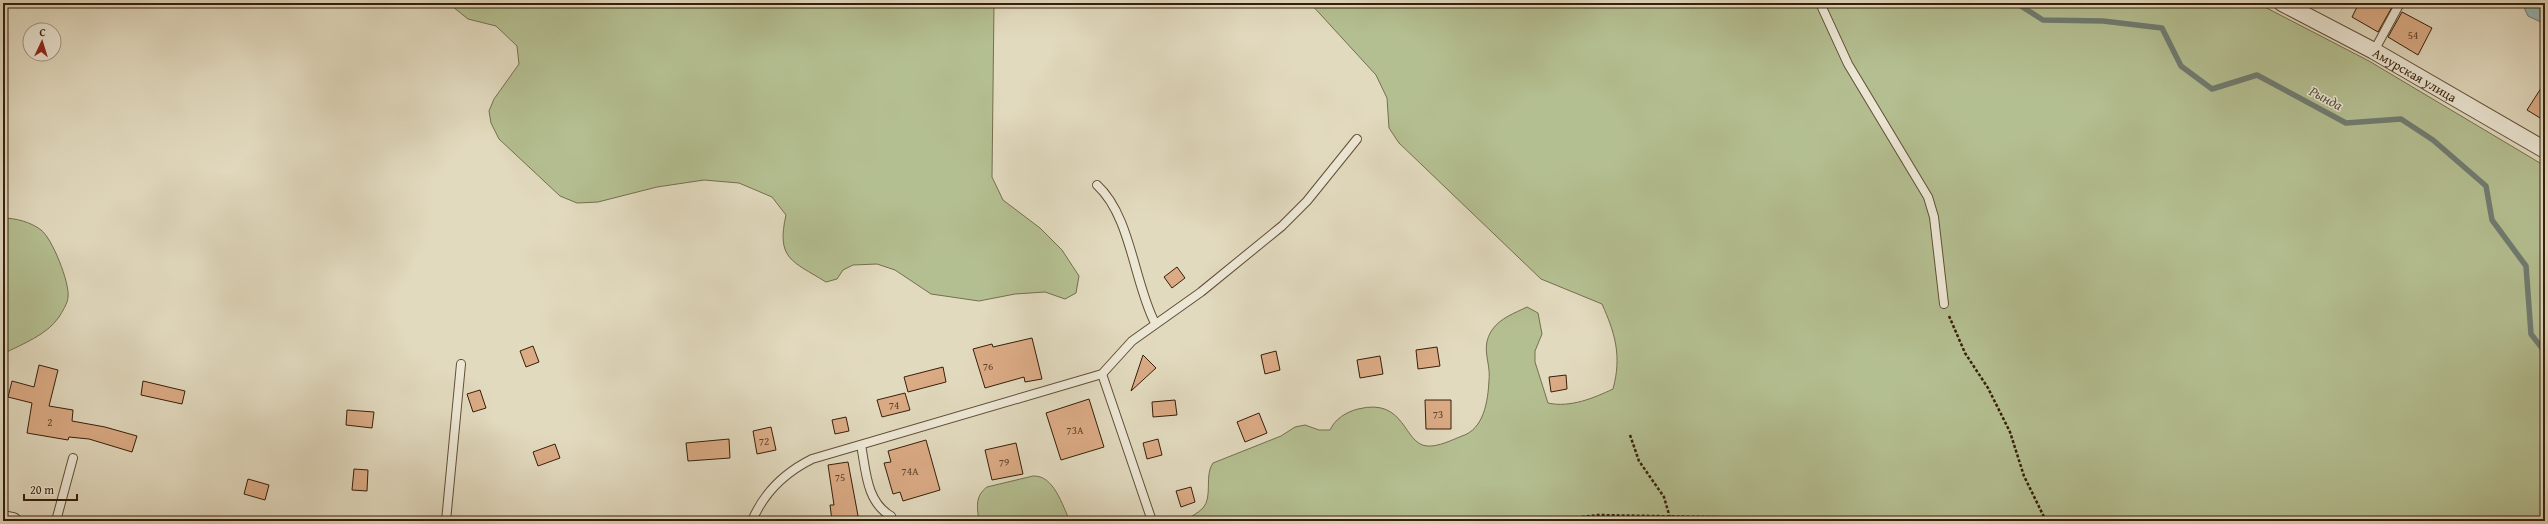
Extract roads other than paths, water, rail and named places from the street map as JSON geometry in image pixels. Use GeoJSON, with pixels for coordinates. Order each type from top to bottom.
{"type":"FeatureCollection","features":[{"type":"Feature","properties":{"kind":"street","name":"Амурская улица"},"geometry":{"type":"LineString","coordinates":[[2282,3],[2374,51],[2545,150]]}},
{"type":"Feature","properties":{"kind":"street"},"geometry":{"type":"LineString","coordinates":[[3,520],[13,521]]}},
{"type":"Feature","properties":{"kind":"lane"},"geometry":{"type":"LineString","coordinates":[[1820,3],[1848,64],[1928,197],[1934,217],[1944,304]]}},
{"type":"Feature","properties":{"kind":"lane"},"geometry":{"type":"LineString","coordinates":[[2374,51],[2400,3]]}},
{"type":"Feature","properties":{"kind":"lane"},"geometry":{"type":"LineString","coordinates":[[752,521],[759,504],[766,493],[796,467],[812,459],[1102,374],[1132,341],[1155,323],[1201,292],[1282,226],[1307,201],[1357,139]]}},
{"type":"Feature","properties":{"kind":"lane"},"geometry":{"type":"LineString","coordinates":[[1097,185],[1107,194],[1113,205],[1138,272],[1142,293],[1155,323]]}},
{"type":"Feature","properties":{"kind":"lane"},"geometry":{"type":"LineString","coordinates":[[446,521],[461,364]]}},
{"type":"Feature","properties":{"kind":"lane"},"geometry":{"type":"LineString","coordinates":[[1102,374],[1152,521]]}},
{"type":"Feature","properties":{"kind":"lane"},"geometry":{"type":"LineString","coordinates":[[861,445],[874,502],[881,511],[891,516]]}},
{"type":"Feature","properties":{"kind":"lane"},"geometry":{"type":"LineString","coordinates":[[56,521],[74,458]]}},
{"type":"Feature","properties":{"kind":"water"},"geometry":{"type":"Polygon","coordinates":[[[2522,3],[2545,3],[2545,24],[2528,16],[2522,3]]]}},
{"type":"Feature","properties":{"kind":"waterway","name":"Рында"},"geometry":{"type":"LineString","coordinates":[[2016,3],[2043,20],[2103,21],[2162,28],[2181,66],[2212,89],[2257,75],[2346,123],[2401,119],[2433,140],[2486,186],[2492,220],[2526,266],[2531,334],[2545,352]]}}]}
